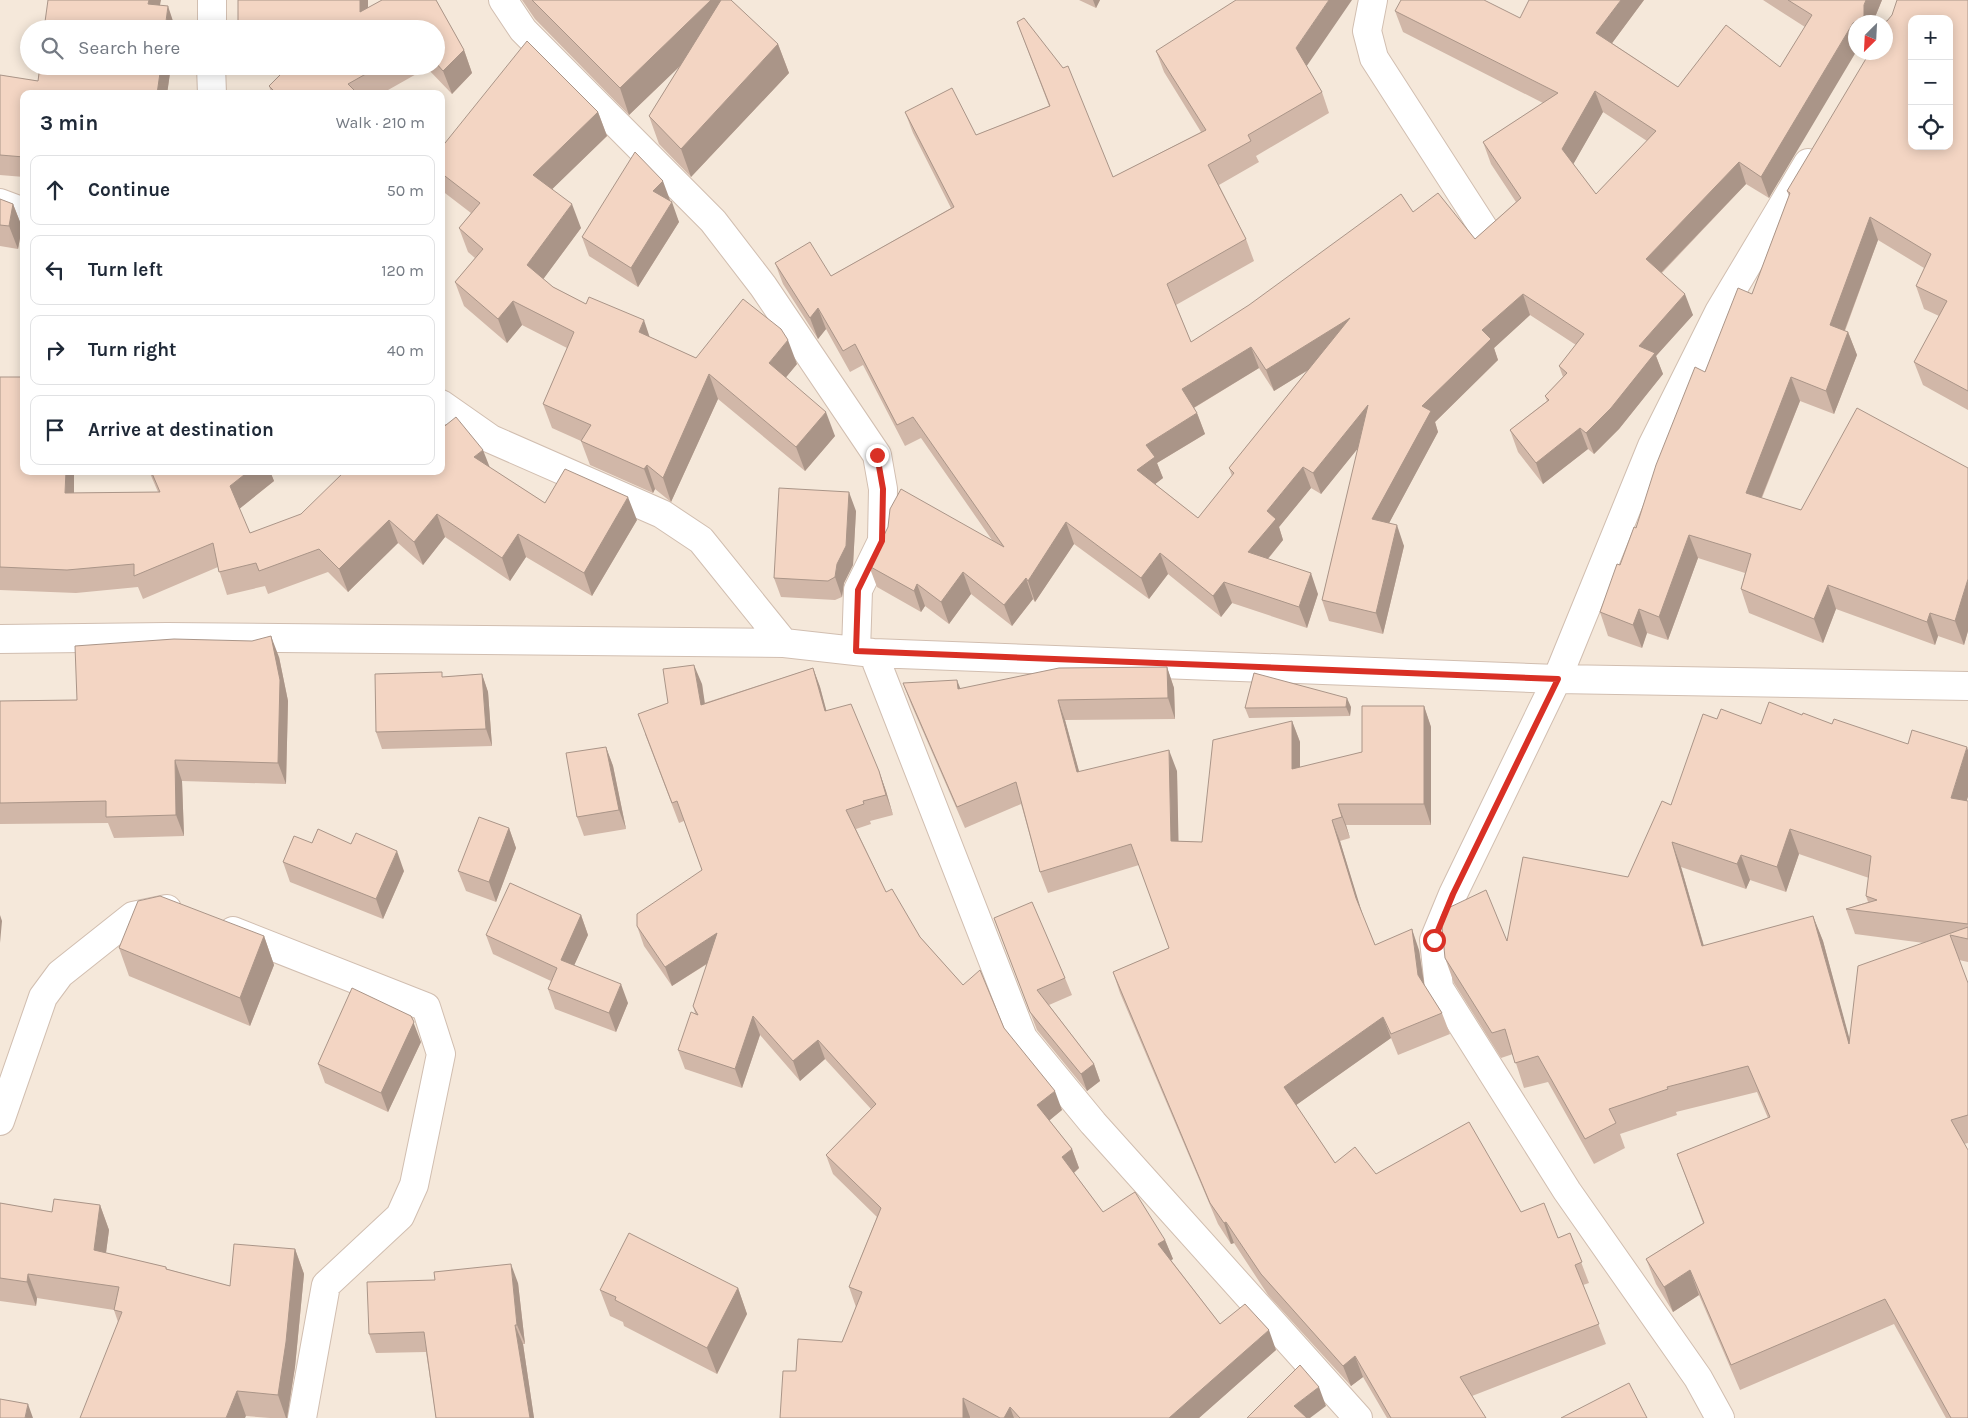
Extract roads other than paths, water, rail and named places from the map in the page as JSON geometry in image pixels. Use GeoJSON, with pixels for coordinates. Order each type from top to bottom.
{"type":"FeatureCollection","features":[{"type":"Feature","properties":{"kind":"street"},"geometry":{"type":"LineString","coordinates":[[212,0],[212,20]]}},
{"type":"Feature","properties":{"kind":"street"},"geometry":{"type":"LineString","coordinates":[[503,0],[523,30],[713,221],[763,286],[877,455],[883,489],[882,541],[858,590],[865,652],[1022,1038],[1093,1123],[1358,1418]]}},
{"type":"Feature","properties":{"kind":"street"},"geometry":{"type":"LineString","coordinates":[[1373,0],[1367,31],[1374,58],[1488,235]]}},
{"type":"Feature","properties":{"kind":"street"},"geometry":{"type":"LineString","coordinates":[[211,75],[212,90]]}},
{"type":"Feature","properties":{"kind":"street"},"geometry":{"type":"LineString","coordinates":[[1720,1418],[1698,1378],[1567,1191],[1439,988],[1434,940],[1453,894],[1558,679],[1652,446],[1719,312],[1820,143]]}},
{"type":"Feature","properties":{"kind":"street"},"geometry":{"type":"LineString","coordinates":[[0,204],[20,211]]}},
{"type":"Feature","properties":{"kind":"street"},"geometry":{"type":"LineString","coordinates":[[445,407],[491,439],[662,514],[701,540],[784,643]]}},
{"type":"Feature","properties":{"kind":"street"},"geometry":{"type":"LineString","coordinates":[[0,639],[167,637],[784,643],[865,652],[1558,679],[1968,686]]}},
{"type":"Feature","properties":{"kind":"street"},"geometry":{"type":"LineString","coordinates":[[0,1122],[43,997],[60,974],[133,916],[172,908],[426,1007],[441,1054],[414,1185],[400,1216],[326,1285],[302,1418]]}}]}
